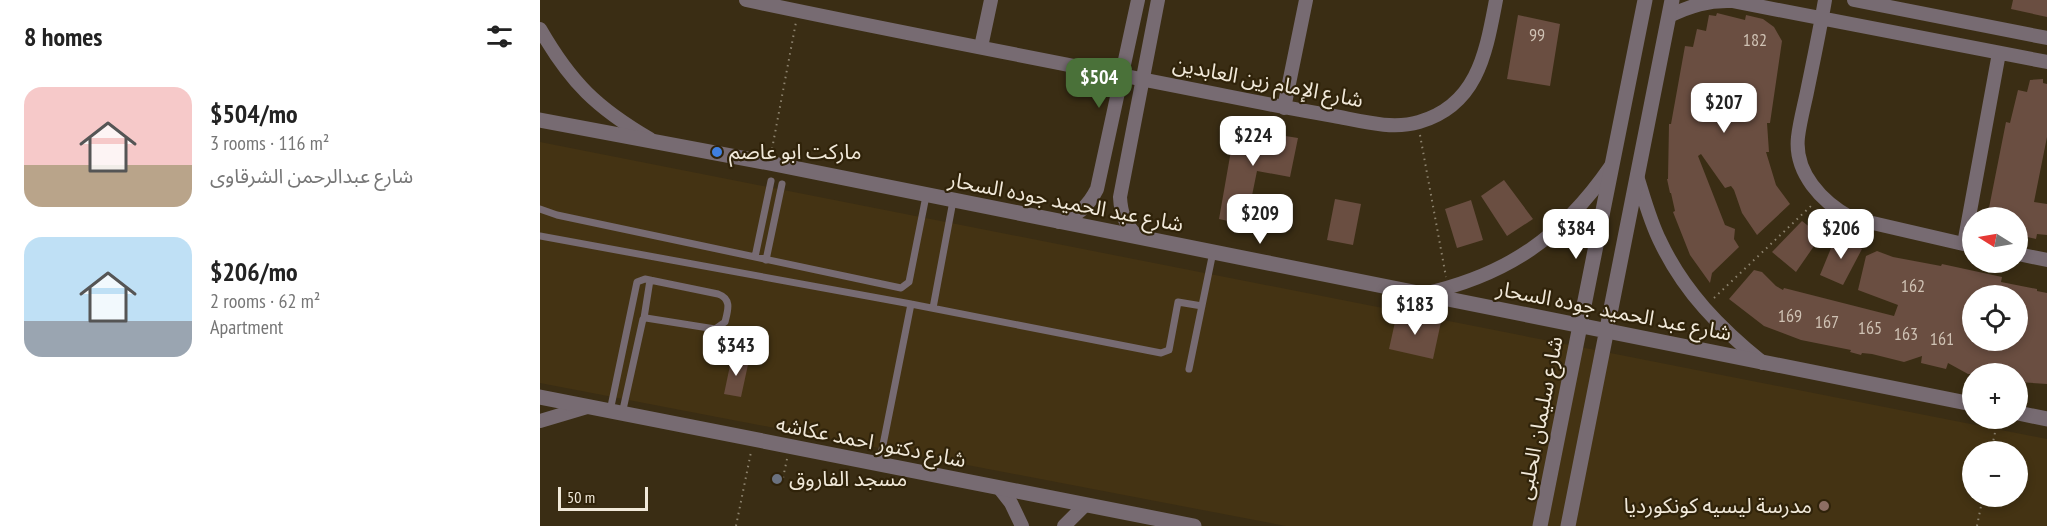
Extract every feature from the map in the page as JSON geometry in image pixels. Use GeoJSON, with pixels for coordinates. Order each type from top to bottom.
{"type":"FeatureCollection","features":[{"type":"Feature","properties":{"kind":"street","name":"شارع الإمام زين العابدين"},"geometry":{"type":"LineString","coordinates":[[746,0],[1284,108],[1383,125],[1417,123],[1437,115],[1454,104],[1479,71],[1486,51],[1497,0]]}},
{"type":"Feature","properties":{"kind":"street"},"geometry":{"type":"LineString","coordinates":[[981,47],[991,0]]}},
{"type":"Feature","properties":{"kind":"street"},"geometry":{"type":"LineString","coordinates":[[1059,222],[1083,210],[1097,189],[1138,0]]}},
{"type":"Feature","properties":{"kind":"street"},"geometry":{"type":"LineString","coordinates":[[1138,237],[1127,226],[1121,212],[1120,197],[1158,0]]}},
{"type":"Feature","properties":{"kind":"street"},"geometry":{"type":"LineString","coordinates":[[1284,108],[1306,0]]}},
{"type":"Feature","properties":{"kind":"street"},"geometry":{"type":"LineString","coordinates":[[1568,526],[1672,0]]}},
{"type":"Feature","properties":{"kind":"street"},"geometry":{"type":"LineString","coordinates":[[1669,16],[1701,3],[1716,0],[1732,1],[2047,62]]}},
{"type":"Feature","properties":{"kind":"street"},"geometry":{"type":"LineString","coordinates":[[1825,0],[1798,139],[1804,170],[1821,196],[1834,208],[1851,218],[1962,244]]}},
{"type":"Feature","properties":{"kind":"street"},"geometry":{"type":"LineString","coordinates":[[1854,0],[2047,38]]}},
{"type":"Feature","properties":{"kind":"street","name":"شارع سليمان الحلبى"},"geometry":{"type":"LineString","coordinates":[[1540,526],[1625,99],[1641,3]]}},
{"type":"Feature","properties":{"kind":"street"},"geometry":{"type":"LineString","coordinates":[[540,29],[559,61],[586,93],[618,120],[655,141]]}},
{"type":"Feature","properties":{"kind":"street"},"geometry":{"type":"LineString","coordinates":[[1974,207],[1999,52]]}},
{"type":"Feature","properties":{"kind":"street"},"geometry":{"type":"LineString","coordinates":[[1625,99],[1651,104]]}},
{"type":"Feature","properties":{"kind":"street","name":"شارع عبد الحميد جوده السحار"},"geometry":{"type":"LineString","coordinates":[[540,120],[769,163],[1962,402]]}},
{"type":"Feature","properties":{"kind":"street"},"geometry":{"type":"LineString","coordinates":[[1421,294],[1476,279],[1529,251],[1575,213],[1611,166]]}},
{"type":"Feature","properties":{"kind":"street"},"geometry":{"type":"LineString","coordinates":[[1637,176],[1664,249],[1674,268],[1703,308],[1736,341],[1763,363]]}},
{"type":"Feature","properties":{"kind":"street"},"geometry":{"type":"LineString","coordinates":[[2028,256],[2047,260]]}},
{"type":"Feature","properties":{"kind":"street","name":"شارع دكتور احمد عكاشه"},"geometry":{"type":"LineString","coordinates":[[540,398],[1194,526]]}},
{"type":"Feature","properties":{"kind":"street"},"geometry":{"type":"LineString","coordinates":[[540,421],[589,407]]}},
{"type":"Feature","properties":{"kind":"street"},"geometry":{"type":"LineString","coordinates":[[2028,414],[2043,416]]}},
{"type":"Feature","properties":{"kind":"street"},"geometry":{"type":"LineString","coordinates":[[1000,489],[1011,503],[1022,526]]}},
{"type":"Feature","properties":{"kind":"street"},"geometry":{"type":"LineString","coordinates":[[1064,526],[1085,505]]}},
{"type":"Feature","properties":{"kind":"lane"},"geometry":{"type":"LineString","coordinates":[[755,257],[771,181]]}},
{"type":"Feature","properties":{"kind":"lane"},"geometry":{"type":"LineString","coordinates":[[766,260],[782,184]]}},
{"type":"Feature","properties":{"kind":"lane"},"geometry":{"type":"LineString","coordinates":[[540,210],[897,288],[905,287],[909,282],[926,196]]}},
{"type":"Feature","properties":{"kind":"lane"},"geometry":{"type":"LineString","coordinates":[[933,308],[953,201]]}},
{"type":"Feature","properties":{"kind":"lane"},"geometry":{"type":"LineString","coordinates":[[540,236],[1164,353],[1168,350],[1178,302],[1202,306]]}},
{"type":"Feature","properties":{"kind":"lane"},"geometry":{"type":"LineString","coordinates":[[1189,369],[1214,252]]}},
{"type":"Feature","properties":{"kind":"lane"},"geometry":{"type":"LineString","coordinates":[[616,412],[636,285],[642,279],[722,295],[729,304],[725,322],[715,329],[644,318]]}},
{"type":"Feature","properties":{"kind":"lane"},"geometry":{"type":"LineString","coordinates":[[616,412],[644,318],[650,280]]}},
{"type":"Feature","properties":{"kind":"lane"},"geometry":{"type":"LineString","coordinates":[[879,465],[910,304]]}},
{"type":"Feature","properties":{"kind":"path"},"geometry":{"type":"LineString","coordinates":[[769,163],[798,11]]}},
{"type":"Feature","properties":{"kind":"path"},"geometry":{"type":"LineString","coordinates":[[1417,123],[1448,288]]}},
{"type":"Feature","properties":{"kind":"path"},"geometry":{"type":"LineString","coordinates":[[1703,308],[1821,196]]}},
{"type":"Feature","properties":{"kind":"path"},"geometry":{"type":"LineString","coordinates":[[736,526],[754,440]]}},
{"type":"Feature","properties":{"kind":"path"},"geometry":{"type":"LineString","coordinates":[[783,478],[789,447]]}},
{"type":"Feature","properties":{"kind":"path"},"geometry":{"type":"LineString","coordinates":[[1977,526],[1981,507]]}},
{"type":"Feature","properties":{"kind":"shaded area"},"geometry":{"type":"Polygon","coordinates":[[[540,142],[1962,422],[1962,429],[1996,429],[2047,439],[2047,526],[1286,526],[540,383],[540,142]]]}},
{"type":"Feature","properties":{"kind":"building"},"geometry":{"type":"Polygon","coordinates":[[[2013,0],[2047,0],[2047,17],[2011,9],[2013,0]]]}},
{"type":"Feature","properties":{"kind":"building"},"geometry":{"type":"Polygon","coordinates":[[[1717,13],[1745,20],[1746,15],[1763,19],[1774,27],[1782,41],[1770,123],[1767,123],[1769,152],[1766,152],[1776,185],[1790,204],[1757,235],[1742,213],[1734,190],[1731,186],[1725,188],[1701,154],[1698,156],[1725,225],[1735,229],[1734,239],[1739,247],[1712,273],[1710,283],[1690,255],[1673,212],[1675,211],[1667,179],[1669,124],[1671,124],[1685,46],[1693,47],[1697,29],[1706,31],[1709,15],[1716,16],[1717,13]]]}},
{"type":"Feature","properties":{"kind":"building"},"geometry":{"type":"Polygon","coordinates":[[[1518,15],[1560,24],[1550,86],[1507,79],[1518,15]]]}},
{"type":"Feature","properties":{"kind":"building"},"geometry":{"type":"Polygon","coordinates":[[[2043,79],[2043,83],[2047,84],[2047,137],[2034,202],[2047,204],[2047,235],[2037,234],[2036,239],[2028,237],[2028,207],[1989,207],[2006,122],[2010,123],[2018,90],[2027,92],[2030,80],[2043,79]]]}},
{"type":"Feature","properties":{"kind":"building"},"geometry":{"type":"Polygon","coordinates":[[[1236,122],[1262,127],[1261,132],[1298,138],[1290,177],[1257,171],[1246,225],[1219,219],[1236,122]]]}},
{"type":"Feature","properties":{"kind":"building"},"geometry":{"type":"Polygon","coordinates":[[[1504,180],[1533,219],[1507,236],[1481,196],[1504,180]]]}},
{"type":"Feature","properties":{"kind":"building"},"geometry":{"type":"Polygon","coordinates":[[[1335,199],[1361,204],[1353,245],[1327,240],[1335,199]]]}},
{"type":"Feature","properties":{"kind":"building"},"geometry":{"type":"Polygon","coordinates":[[[1471,200],[1483,240],[1457,248],[1445,209],[1471,200]]]}},
{"type":"Feature","properties":{"kind":"building"},"geometry":{"type":"Polygon","coordinates":[[[1802,221],[1821,236],[1796,272],[1772,252],[1802,221]]]}},
{"type":"Feature","properties":{"kind":"building"},"geometry":{"type":"Polygon","coordinates":[[[1836,236],[1849,238],[1852,243],[1862,249],[1843,285],[1820,275],[1836,236]]]}},
{"type":"Feature","properties":{"kind":"building"},"geometry":{"type":"Polygon","coordinates":[[[1877,251],[1893,257],[1962,268],[1962,273],[1984,273],[2002,277],[2001,282],[2016,285],[1962,285],[1962,351],[2028,351],[2028,287],[2047,293],[2047,384],[2028,383],[2028,363],[1962,363],[1962,371],[1948,363],[1946,369],[1921,363],[1922,356],[1904,362],[1872,354],[1862,353],[1861,355],[1850,352],[1851,350],[1801,340],[1764,326],[1729,299],[1754,270],[1762,272],[1783,290],[1784,288],[1894,316],[1898,305],[1858,290],[1866,256],[1877,251]]]}},
{"type":"Feature","properties":{"kind":"building"},"geometry":{"type":"Polygon","coordinates":[[[1397,313],[1441,322],[1433,359],[1389,349],[1397,313]]]}},
{"type":"Feature","properties":{"kind":"building"},"geometry":{"type":"Polygon","coordinates":[[[732,356],[749,360],[741,397],[724,394],[732,356]]]}},
{"type":"Feature","properties":{"kind":"place","name":"ماركت ابو عاصم"},"geometry":{"type":"Point","coordinates":[717,152]}},
{"type":"Feature","properties":{"kind":"place","name":"مسجد الفاروق"},"geometry":{"type":"Point","coordinates":[777,479]}},
{"type":"Feature","properties":{"kind":"place","name":"مدرسة ليسيه كونكورديا"},"geometry":{"type":"Point","coordinates":[1824,506]}}]}
